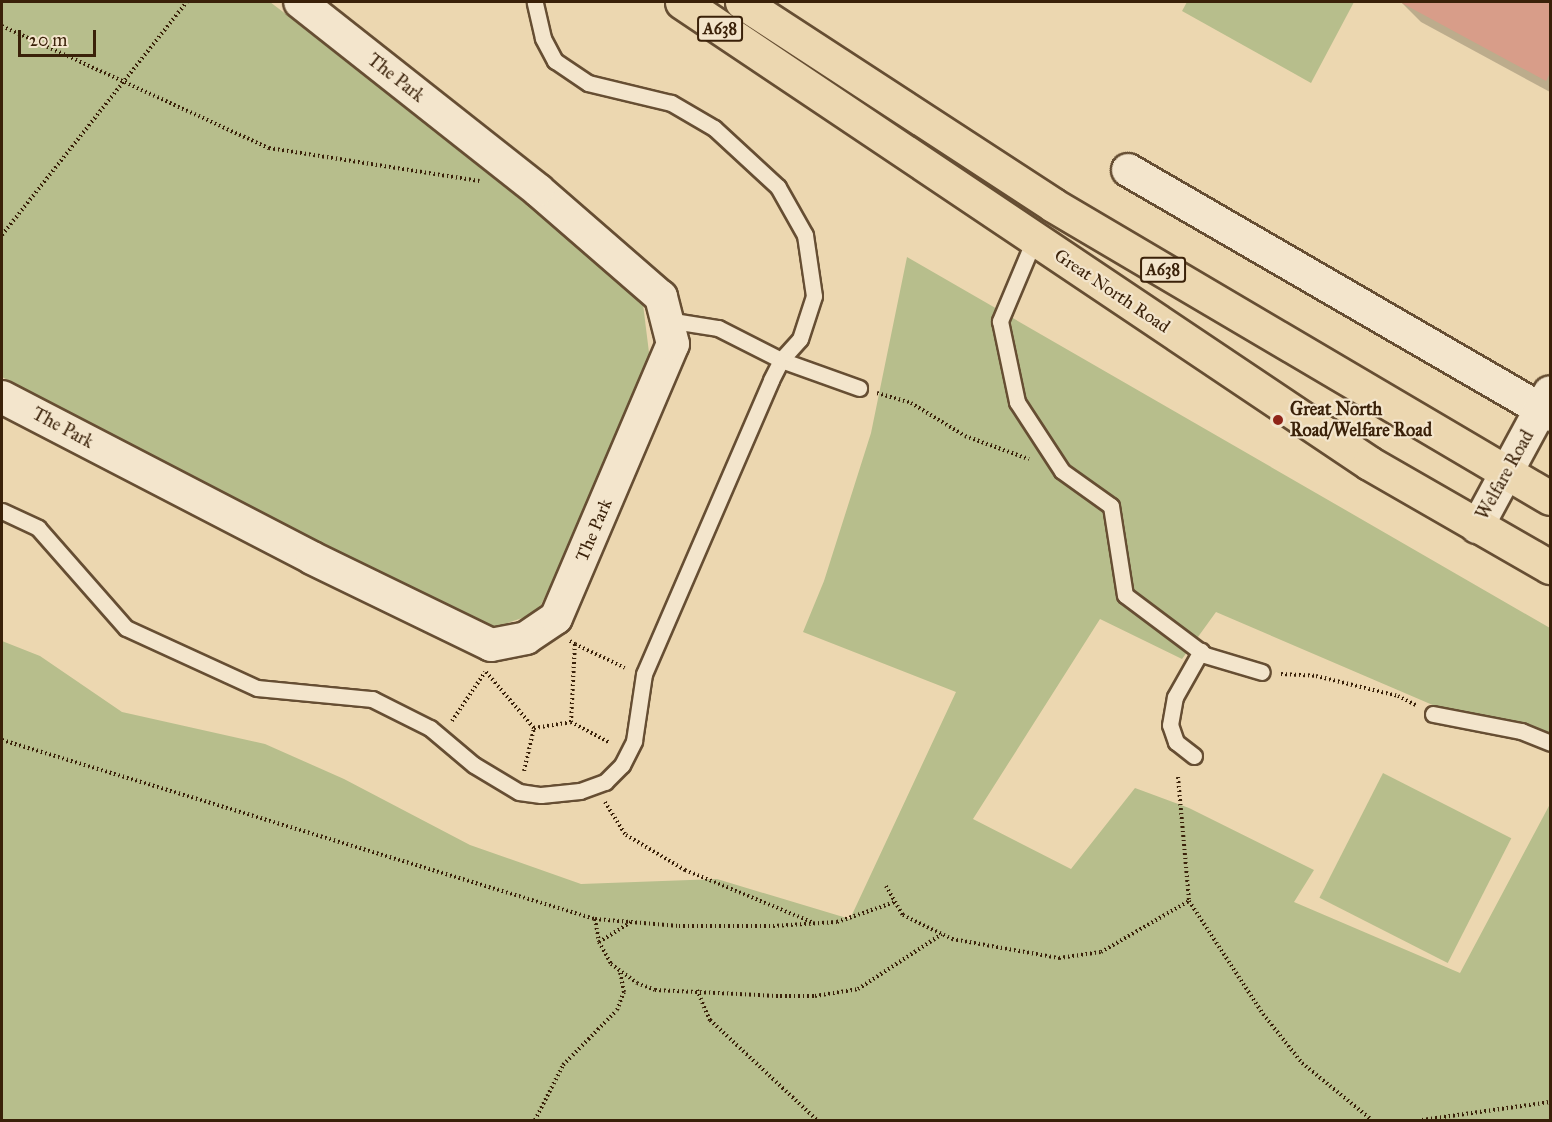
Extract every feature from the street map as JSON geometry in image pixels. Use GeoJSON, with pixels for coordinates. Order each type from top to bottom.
{"type":"FeatureCollection","features":[{"type":"Feature","properties":{"kind":"highway","name":"Great North Road"},"geometry":{"type":"LineString","coordinates":[[682,2],[1369,463],[1477,527],[1551,567]]}},
{"type":"Feature","properties":{"kind":"highway","name":"A638"},"geometry":{"type":"LineString","coordinates":[[742,2],[1053,205],[1551,498]]}},
{"type":"Feature","properties":{"kind":"street","name":"The Park"},"geometry":{"type":"LineString","coordinates":[[2,396],[312,558],[488,658],[526,638],[556,618],[673,344],[661,297],[556,206],[300,2]]}},
{"type":"Feature","properties":{"kind":"street"},"geometry":{"type":"LineString","coordinates":[[1128,170],[1547,406]]}},
{"type":"Feature","properties":{"kind":"street","name":"Welfare Road"},"geometry":{"type":"LineString","coordinates":[[1477,527],[1506,473],[1547,406]]}},
{"type":"Feature","properties":{"kind":"lane"},"geometry":{"type":"LineString","coordinates":[[2,511],[38,528],[126,628],[257,688],[372,699],[441,738],[474,765],[519,792],[541,795],[580,791],[598,785],[622,765],[634,741],[644,674],[781,360],[800,339],[814,296],[805,235],[778,187],[706,123],[671,103],[588,82],[555,61],[543,38],[535,2]]}},
{"type":"Feature","properties":{"kind":"lane"},"geometry":{"type":"LineString","coordinates":[[1034,240],[1000,321],[1017,402],[1062,471],[1111,506],[1125,594],[1201,651],[1262,672]]}},
{"type":"Feature","properties":{"kind":"lane"},"geometry":{"type":"LineString","coordinates":[[667,320],[718,328],[781,360],[859,388]]}},
{"type":"Feature","properties":{"kind":"lane"},"geometry":{"type":"LineString","coordinates":[[1194,756],[1176,742],[1170,725],[1175,697],[1201,651]]}},
{"type":"Feature","properties":{"kind":"lane"},"geometry":{"type":"LineString","coordinates":[[1433,714],[1521,731],[1551,743]]}},
{"type":"Feature","properties":{"kind":"path"},"geometry":{"type":"LineString","coordinates":[[2,235],[188,2]]}},
{"type":"Feature","properties":{"kind":"path"},"geometry":{"type":"LineString","coordinates":[[2,26],[269,148],[491,183]]}},
{"type":"Feature","properties":{"kind":"path"},"geometry":{"type":"LineString","coordinates":[[859,388],[911,403],[965,436],[1062,471]]}},
{"type":"Feature","properties":{"kind":"path"},"geometry":{"type":"LineString","coordinates":[[546,624],[575,644],[644,674]]}},
{"type":"Feature","properties":{"kind":"path"},"geometry":{"type":"LineString","coordinates":[[571,722],[575,644]]}},
{"type":"Feature","properties":{"kind":"path"},"geometry":{"type":"LineString","coordinates":[[441,738],[488,658],[534,729],[519,792]]}},
{"type":"Feature","properties":{"kind":"path"},"geometry":{"type":"LineString","coordinates":[[1262,672],[1316,676],[1398,696],[1433,714]]}},
{"type":"Feature","properties":{"kind":"path"},"geometry":{"type":"LineString","coordinates":[[534,729],[571,722],[628,753]]}},
{"type":"Feature","properties":{"kind":"path"},"geometry":{"type":"LineString","coordinates":[[2,740],[595,919],[679,926],[837,922],[895,902]]}},
{"type":"Feature","properties":{"kind":"path"},"geometry":{"type":"LineString","coordinates":[[1178,777],[1189,901],[1263,1014],[1302,1063],[1372,1120]]}},
{"type":"Feature","properties":{"kind":"path"},"geometry":{"type":"LineString","coordinates":[[598,785],[609,814],[626,835],[685,870],[815,923]]}},
{"type":"Feature","properties":{"kind":"path"},"geometry":{"type":"LineString","coordinates":[[886,886],[903,915],[942,934],[1020,953],[1059,958],[1101,952],[1189,901]]}},
{"type":"Feature","properties":{"kind":"path"},"geometry":{"type":"LineString","coordinates":[[595,919],[599,942],[611,964],[655,990],[815,996],[858,990],[942,934]]}},
{"type":"Feature","properties":{"kind":"path"},"geometry":{"type":"LineString","coordinates":[[599,942],[632,922]]}},
{"type":"Feature","properties":{"kind":"path"},"geometry":{"type":"LineString","coordinates":[[535,1120],[563,1065],[618,1010],[624,992],[620,971]]}},
{"type":"Feature","properties":{"kind":"path"},"geometry":{"type":"LineString","coordinates":[[697,990],[710,1020],[817,1120]]}},
{"type":"Feature","properties":{"kind":"path"},"geometry":{"type":"LineString","coordinates":[[1422,1120],[1551,1102]]}},
{"type":"Feature","properties":{"kind":"green space"},"geometry":{"type":"Polygon","coordinates":[[[2,2],[270,2],[511,186],[643,304],[652,377],[537,613],[484,631],[2,377],[2,2]]]}},
{"type":"Feature","properties":{"kind":"green space"},"geometry":{"type":"Polygon","coordinates":[[[1187,2],[1354,2],[1311,83],[1182,11],[1187,2]]]}},
{"type":"Feature","properties":{"kind":"green space"},"geometry":{"type":"Polygon","coordinates":[[[907,257],[1550,628],[1550,737],[1463,718],[1216,612],[1182,659],[1100,619],[973,819],[1071,869],[1135,788],[1189,808],[1314,870],[1294,902],[1460,973],[1550,804],[1550,1120],[2,1120],[2,641],[40,656],[122,712],[265,744],[344,779],[470,845],[581,884],[717,879],[850,919],[956,692],[803,632],[824,581],[871,433],[907,257]]]}},
{"type":"Feature","properties":{"kind":"green space"},"geometry":{"type":"Polygon","coordinates":[[[1383,773],[1511,838],[1448,963],[1319,898],[1383,773]]]}},
{"type":"Feature","properties":{"kind":"building"},"geometry":{"type":"Polygon","coordinates":[[[1400,2],[1550,2],[1550,73],[1546,81],[1400,2]]]}},
{"type":"Feature","properties":{"kind":"place","name":"Great North Road/Welfare Road"},"geometry":{"type":"Point","coordinates":[1278,420]}}]}
